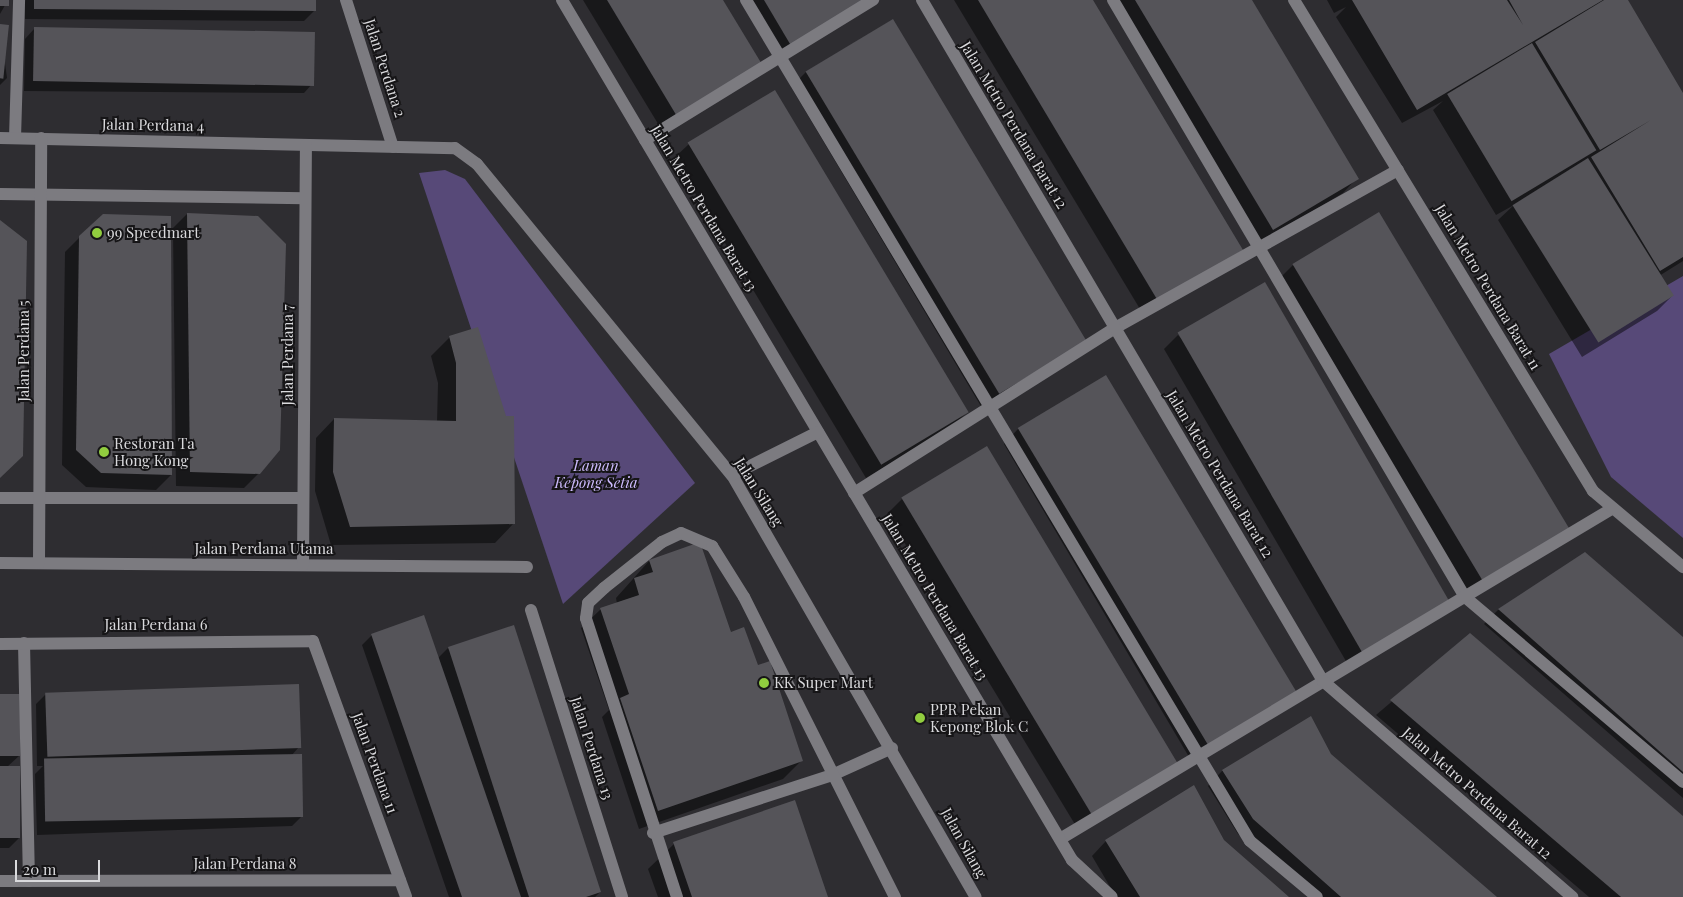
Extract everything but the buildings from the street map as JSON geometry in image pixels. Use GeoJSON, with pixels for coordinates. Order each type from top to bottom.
{"type":"FeatureCollection","features":[{"type":"Feature","properties":{"kind":"street"},"geometry":{"type":"LineString","coordinates":[[15,138],[19,0]]}},
{"type":"Feature","properties":{"kind":"street","name":"Jalan Perdana 2"},"geometry":{"type":"LineString","coordinates":[[346,0],[393,147]]}},
{"type":"Feature","properties":{"kind":"street","name":"Jalan Metro Perdana Barat 13"},"geometry":{"type":"LineString","coordinates":[[562,0],[1072,860],[1112,897]]}},
{"type":"Feature","properties":{"kind":"street"},"geometry":{"type":"LineString","coordinates":[[746,0],[1250,841],[1317,897]]}},
{"type":"Feature","properties":{"kind":"street"},"geometry":{"type":"LineString","coordinates":[[645,140],[873,0]]}},
{"type":"Feature","properties":{"kind":"street","name":"Jalan Metro Perdana Barat 12"},"geometry":{"type":"LineString","coordinates":[[922,0],[1323,681],[1572,897]]}},
{"type":"Feature","properties":{"kind":"street"},"geometry":{"type":"LineString","coordinates":[[1113,0],[1261,248],[1465,597],[1683,782]]}},
{"type":"Feature","properties":{"kind":"street","name":"Jalan Metro Perdana Barat 11"},"geometry":{"type":"LineString","coordinates":[[1294,0],[1593,490],[1683,567]]}},
{"type":"Feature","properties":{"kind":"street","name":"Jalan Perdana 4"},"geometry":{"type":"LineString","coordinates":[[0,138],[455,148]]}},
{"type":"Feature","properties":{"kind":"street","name":"Jalan Perdana 5"},"geometry":{"type":"LineString","coordinates":[[39,563],[41,138]]}},
{"type":"Feature","properties":{"kind":"street","name":"Jalan Perdana 7"},"geometry":{"type":"LineString","coordinates":[[303,565],[306,144]]}},
{"type":"Feature","properties":{"kind":"street","name":"Jalan Silang"},"geometry":{"type":"LineString","coordinates":[[455,148],[477,164],[732,475],[892,748],[976,897]]}},
{"type":"Feature","properties":{"kind":"street"},"geometry":{"type":"LineString","coordinates":[[854,493],[1115,328],[1398,170]]}},
{"type":"Feature","properties":{"kind":"street"},"geometry":{"type":"LineString","coordinates":[[0,194],[305,198]]}},
{"type":"Feature","properties":{"kind":"street"},"geometry":{"type":"LineString","coordinates":[[732,475],[818,432]]}},
{"type":"Feature","properties":{"kind":"street"},"geometry":{"type":"LineString","coordinates":[[0,498],[303,498]]}},
{"type":"Feature","properties":{"kind":"street"},"geometry":{"type":"LineString","coordinates":[[1060,839],[1613,508]]}},
{"type":"Feature","properties":{"kind":"street"},"geometry":{"type":"LineString","coordinates":[[677,897],[653,833],[586,618],[588,602],[662,542],[682,533],[712,546],[744,598],[830,776],[895,897]]}},
{"type":"Feature","properties":{"kind":"street","name":"Jalan Perdana Utama"},"geometry":{"type":"LineString","coordinates":[[0,563],[527,567]]}},
{"type":"Feature","properties":{"kind":"street","name":"Jalan Perdana 13"},"geometry":{"type":"LineString","coordinates":[[531,610],[622,897]]}},
{"type":"Feature","properties":{"kind":"street","name":"Jalan Perdana 6"},"geometry":{"type":"LineString","coordinates":[[0,644],[313,641]]}},
{"type":"Feature","properties":{"kind":"street","name":"Jalan Perdana 11"},"geometry":{"type":"LineString","coordinates":[[313,641],[406,897]]}},
{"type":"Feature","properties":{"kind":"street"},"geometry":{"type":"LineString","coordinates":[[24,643],[29,881]]}},
{"type":"Feature","properties":{"kind":"street"},"geometry":{"type":"LineString","coordinates":[[653,833],[830,776],[892,748]]}},
{"type":"Feature","properties":{"kind":"street","name":"Jalan Perdana 8"},"geometry":{"type":"LineString","coordinates":[[0,881],[400,880]]}},
{"type":"Feature","properties":{"kind":"green space","name":"Laman Kepong Setia"},"geometry":{"type":"Polygon","coordinates":[[[445,170],[465,179],[695,483],[563,604],[419,173],[445,170]]]}},
{"type":"Feature","properties":{"kind":"green space"},"geometry":{"type":"Polygon","coordinates":[[[1683,276],[1683,538],[1611,477],[1549,354],[1683,276]]]}},
{"type":"Feature","properties":{"kind":"place","name":"99 Speedmart"},"geometry":{"type":"Point","coordinates":[97,233]}},
{"type":"Feature","properties":{"kind":"place","name":"Restoran Ta Hong Kong"},"geometry":{"type":"Point","coordinates":[104,452]}},
{"type":"Feature","properties":{"kind":"place","name":"KK Super Mart"},"geometry":{"type":"Point","coordinates":[764,683]}},
{"type":"Feature","properties":{"kind":"place","name":"PPR Pekan Kepong Blok C"},"geometry":{"type":"Point","coordinates":[920,718]}}]}
